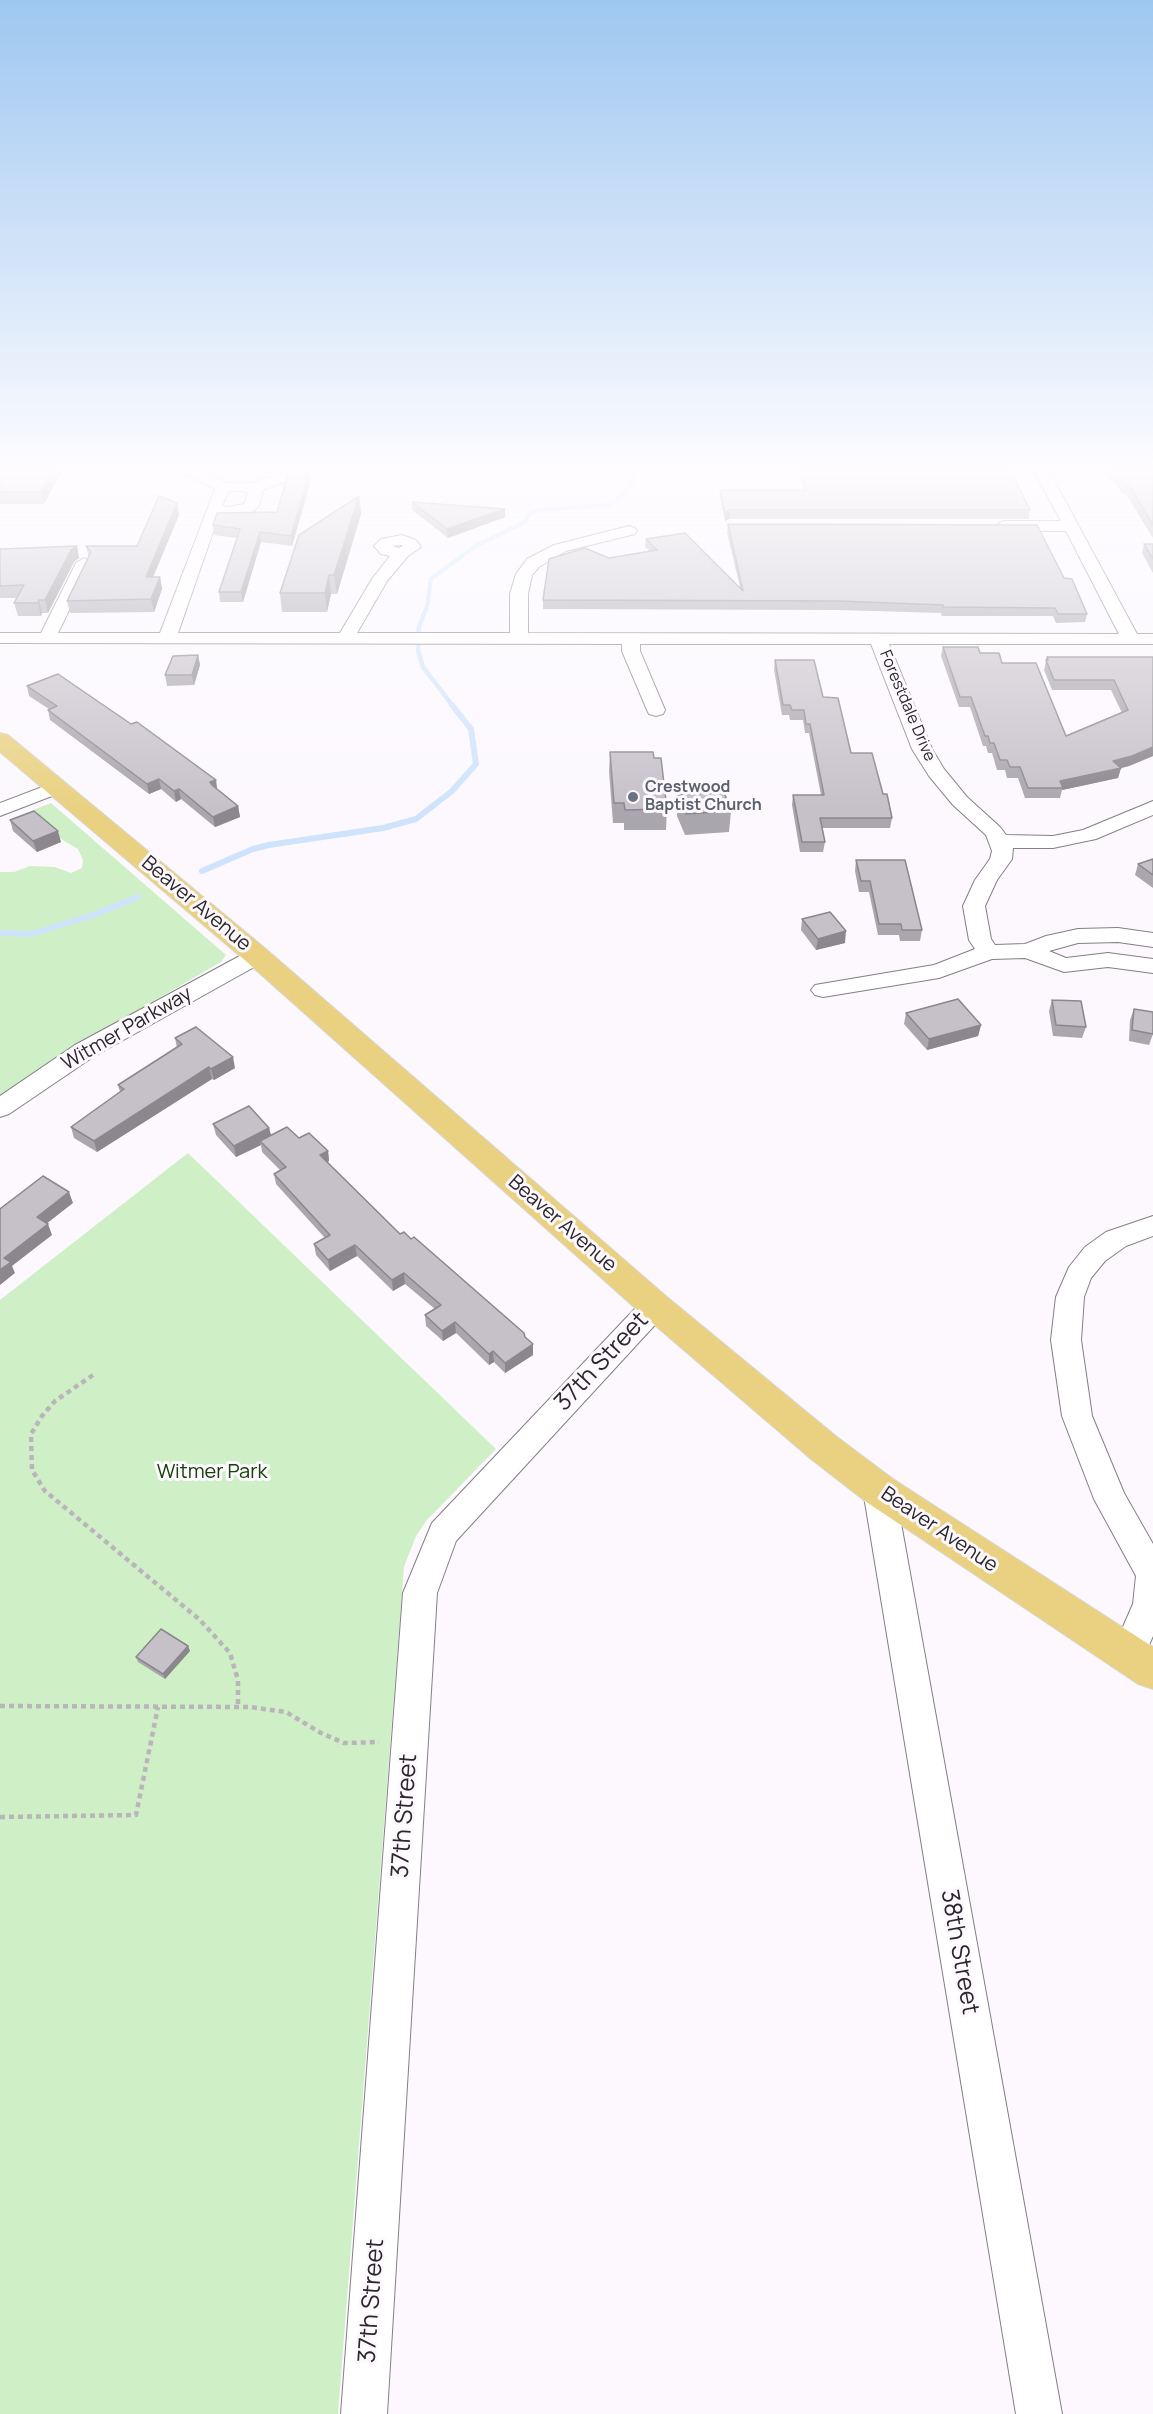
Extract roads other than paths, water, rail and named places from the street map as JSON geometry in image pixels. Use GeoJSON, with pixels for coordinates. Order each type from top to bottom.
{"type":"FeatureCollection","features":[{"type":"Feature","properties":{"kind":"main road","name":"Beaver Avenue"},"geometry":{"type":"LineString","coordinates":[[0,740],[257,956],[758,1394],[879,1490],[1141,1662]]}},
{"type":"Feature","properties":{"kind":"street"},"geometry":{"type":"LineString","coordinates":[[47,639],[74,584]]}},
{"type":"Feature","properties":{"kind":"street"},"geometry":{"type":"LineString","coordinates":[[167,639],[187,584]]}},
{"type":"Feature","properties":{"kind":"street"},"geometry":{"type":"LineString","coordinates":[[345,639],[377,584]]}},
{"type":"Feature","properties":{"kind":"street"},"geometry":{"type":"LineString","coordinates":[[519,639],[519,594],[522,584]]}},
{"type":"Feature","properties":{"kind":"street"},"geometry":{"type":"LineString","coordinates":[[1102,584],[1131,639]]}},
{"type":"Feature","properties":{"kind":"street"},"geometry":{"type":"LineString","coordinates":[[0,638],[1153,639]]}},
{"type":"Feature","properties":{"kind":"street"},"geometry":{"type":"LineString","coordinates":[[631,639],[631,651],[656,710]]}},
{"type":"Feature","properties":{"kind":"street","name":"Forestdale Drive"},"geometry":{"type":"LineString","coordinates":[[878,639],[922,749],[936,772],[960,801],[993,831],[1000,841]]}},
{"type":"Feature","properties":{"kind":"street"},"geometry":{"type":"LineString","coordinates":[[0,810],[58,788]]}},
{"type":"Feature","properties":{"kind":"street"},"geometry":{"type":"LineString","coordinates":[[989,952],[980,940],[974,906],[986,880],[1001,859],[1003,851],[1000,841],[1053,842],[1089,835],[1153,807]]}},
{"type":"Feature","properties":{"kind":"street"},"geometry":{"type":"LineString","coordinates":[[823,990],[939,971],[989,952],[1028,951],[1078,936],[1118,935],[1153,940]]}},
{"type":"Feature","properties":{"kind":"street"},"geometry":{"type":"LineString","coordinates":[[1028,951],[1064,965],[1108,960],[1153,966]]}},
{"type":"Feature","properties":{"kind":"street","name":"Witmer Parkway"},"geometry":{"type":"LineString","coordinates":[[0,1108],[84,1051],[257,956]]}},
{"type":"Feature","properties":{"kind":"street"},"geometry":{"type":"LineString","coordinates":[[1141,1662],[1152,1576],[1136,1542],[1110,1499],[1077,1416],[1066,1340],[1070,1297],[1079,1274],[1095,1254],[1116,1239],[1153,1226]]}},
{"type":"Feature","properties":{"kind":"street","name":"37th Street"},"geometry":{"type":"LineString","coordinates":[[364,2414],[420,1593],[443,1533],[655,1306]]}},
{"type":"Feature","properties":{"kind":"street","name":"38th Street"},"geometry":{"type":"LineString","coordinates":[[879,1490],[1039,2414]]}},
{"type":"Feature","properties":{"kind":"waterway"},"geometry":{"type":"LineString","coordinates":[[430,584],[427,606],[419,627],[418,650],[423,667],[453,706]]}},
{"type":"Feature","properties":{"kind":"waterway"},"geometry":{"type":"LineString","coordinates":[[202,871],[253,849],[269,845],[383,828],[416,819],[452,791],[476,764],[471,729],[452,705]]}},
{"type":"Feature","properties":{"kind":"waterway"},"geometry":{"type":"LineString","coordinates":[[0,933],[31,934],[96,914],[138,897]]}},
{"type":"Feature","properties":{"kind":"place","name":"Crestwood Baptist Church"},"geometry":{"type":"Point","coordinates":[633,797]}},
{"type":"Feature","properties":{"kind":"park label","name":"Witmer Park"},"geometry":{"type":"Point","coordinates":[212,1472]}}]}
